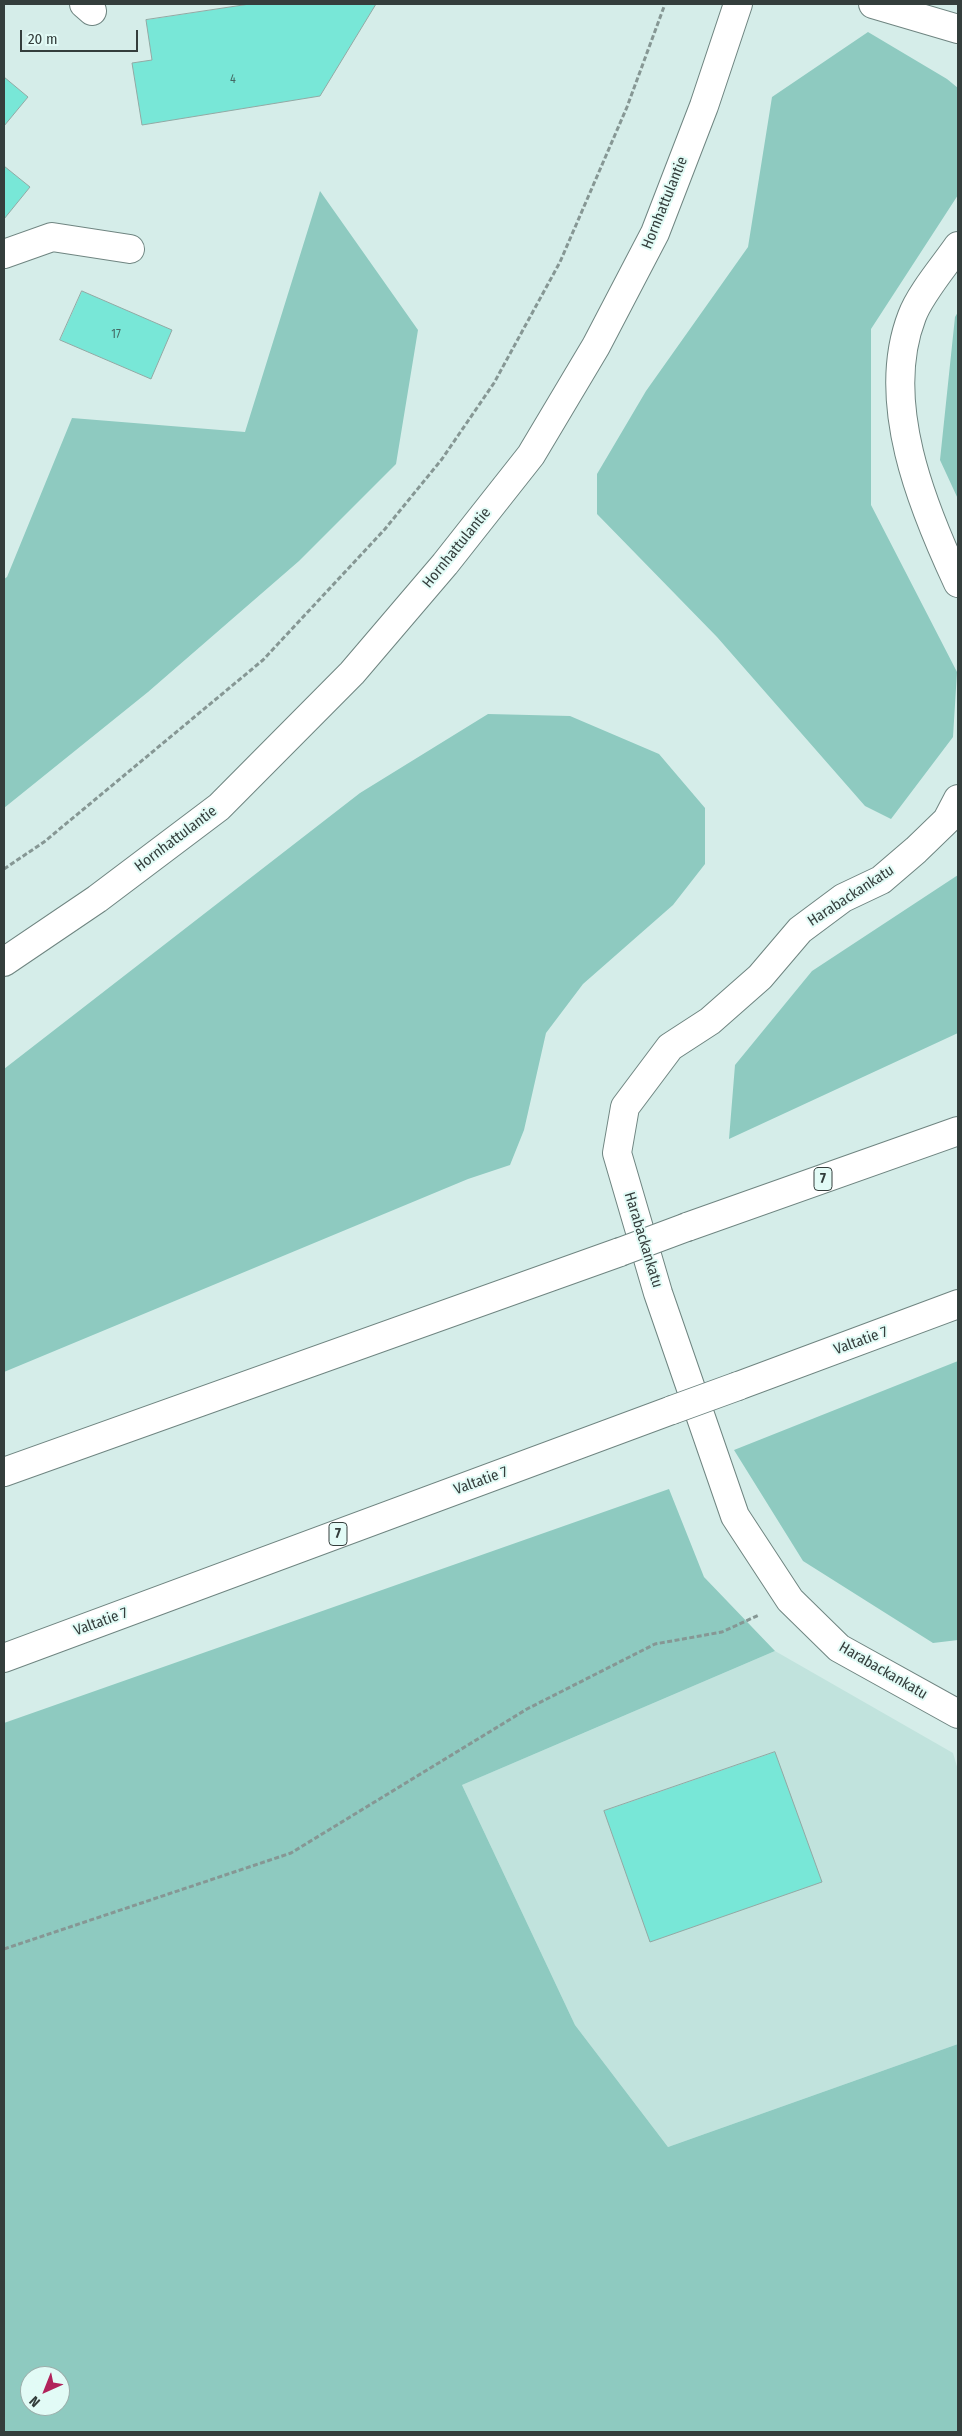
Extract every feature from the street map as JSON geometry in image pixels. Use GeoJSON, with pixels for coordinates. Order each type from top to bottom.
{"type":"FeatureCollection","features":[{"type":"Feature","properties":{"kind":"main road","name":"Hornhattulantie"},"geometry":{"type":"LineString","coordinates":[[4,962],[97,899],[219,807],[352,673],[445,564],[530,455],[596,346],[654,233],[704,106],[738,4]]}},
{"type":"Feature","properties":{"kind":"main road"},"geometry":{"type":"LineString","coordinates":[[873,4],[958,29]]}},
{"type":"Feature","properties":{"kind":"main road"},"geometry":{"type":"LineString","coordinates":[[4,254],[52,237],[130,249]]}},
{"type":"Feature","properties":{"kind":"main road"},"geometry":{"type":"LineString","coordinates":[[958,246],[912,315],[901,367],[902,408],[912,467],[942,550],[958,583]]}},
{"type":"Feature","properties":{"kind":"main road","name":"Harabackankatu"},"geometry":{"type":"LineString","coordinates":[[958,799],[947,820],[895,868],[881,880],[843,898],[800,930],[760,977],[710,1021],[670,1047],[626,1107],[617,1153],[658,1293],[735,1516],[790,1600],[839,1648],[958,1714]]}},
{"type":"Feature","properties":{"kind":"main road","name":"7"},"geometry":{"type":"LineString","coordinates":[[4,1472],[958,1131]]}},
{"type":"Feature","properties":{"kind":"main road","name":"Valtatie 7"},"geometry":{"type":"LineString","coordinates":[[4,1658],[958,1304]]}},
{"type":"Feature","properties":{"kind":"path"},"geometry":{"type":"LineString","coordinates":[[4,869],[51,836],[263,660],[385,529],[442,459],[494,383],[560,262],[627,107],[665,4]]}},
{"type":"Feature","properties":{"kind":"path"},"geometry":{"type":"LineString","coordinates":[[4,1949],[291,1853],[527,1709],[655,1644],[722,1632],[790,1600]]}},
{"type":"Feature","properties":{"kind":"shaded area"},"geometry":{"type":"Polygon","coordinates":[[[775,1651],[953,1753],[958,1770],[958,2044],[668,2147],[575,2025],[462,1785],[775,1651]]]}},
{"type":"Feature","properties":{"kind":"green space"},"geometry":{"type":"Polygon","coordinates":[[[868,32],[947,79],[958,88],[958,195],[871,329],[871,505],[957,672],[953,737],[891,819],[865,806],[717,637],[597,514],[597,474],[646,391],[748,247],[772,97],[868,32]]]}},
{"type":"Feature","properties":{"kind":"green space"},"geometry":{"type":"Polygon","coordinates":[[[320,191],[418,330],[396,464],[299,561],[148,692],[4,808],[4,579],[7,577],[72,418],[245,432],[320,191]]]}},
{"type":"Feature","properties":{"kind":"green space"},"geometry":{"type":"Polygon","coordinates":[[[958,312],[958,499],[940,460],[955,317],[958,312]]]}},
{"type":"Feature","properties":{"kind":"green space"},"geometry":{"type":"Polygon","coordinates":[[[488,714],[570,716],[659,754],[705,808],[705,864],[673,905],[583,984],[546,1033],[524,1130],[510,1165],[468,1179],[4,1372],[4,1069],[360,793],[488,714]]]}},
{"type":"Feature","properties":{"kind":"green space"},"geometry":{"type":"Polygon","coordinates":[[[958,875],[958,1033],[729,1139],[735,1065],[812,971],[958,875]]]}},
{"type":"Feature","properties":{"kind":"green space"},"geometry":{"type":"Polygon","coordinates":[[[958,1361],[958,1640],[933,1643],[803,1561],[734,1450],[958,1361]]]}},
{"type":"Feature","properties":{"kind":"green space"},"geometry":{"type":"Polygon","coordinates":[[[669,1489],[704,1577],[775,1651],[462,1785],[575,2025],[668,2147],[958,2044],[958,2432],[4,2432],[4,1723],[669,1489]]]}},
{"type":"Feature","properties":{"kind":"building"},"geometry":{"type":"Polygon","coordinates":[[[250,4],[376,4],[320,96],[142,125],[132,63],[152,60],[146,20],[250,4]]]}},
{"type":"Feature","properties":{"kind":"building"},"geometry":{"type":"Polygon","coordinates":[[[4,77],[28,97],[4,126],[4,77]]]}},
{"type":"Feature","properties":{"kind":"building"},"geometry":{"type":"Polygon","coordinates":[[[4,166],[30,187],[4,219],[4,166]]]}},
{"type":"Feature","properties":{"kind":"building"},"geometry":{"type":"Polygon","coordinates":[[[82,291],[172,330],[151,379],[60,340],[82,291]]]}},
{"type":"Feature","properties":{"kind":"building"},"geometry":{"type":"Polygon","coordinates":[[[775,1752],[822,1882],[650,1942],[604,1811],[775,1752]]]}}]}
